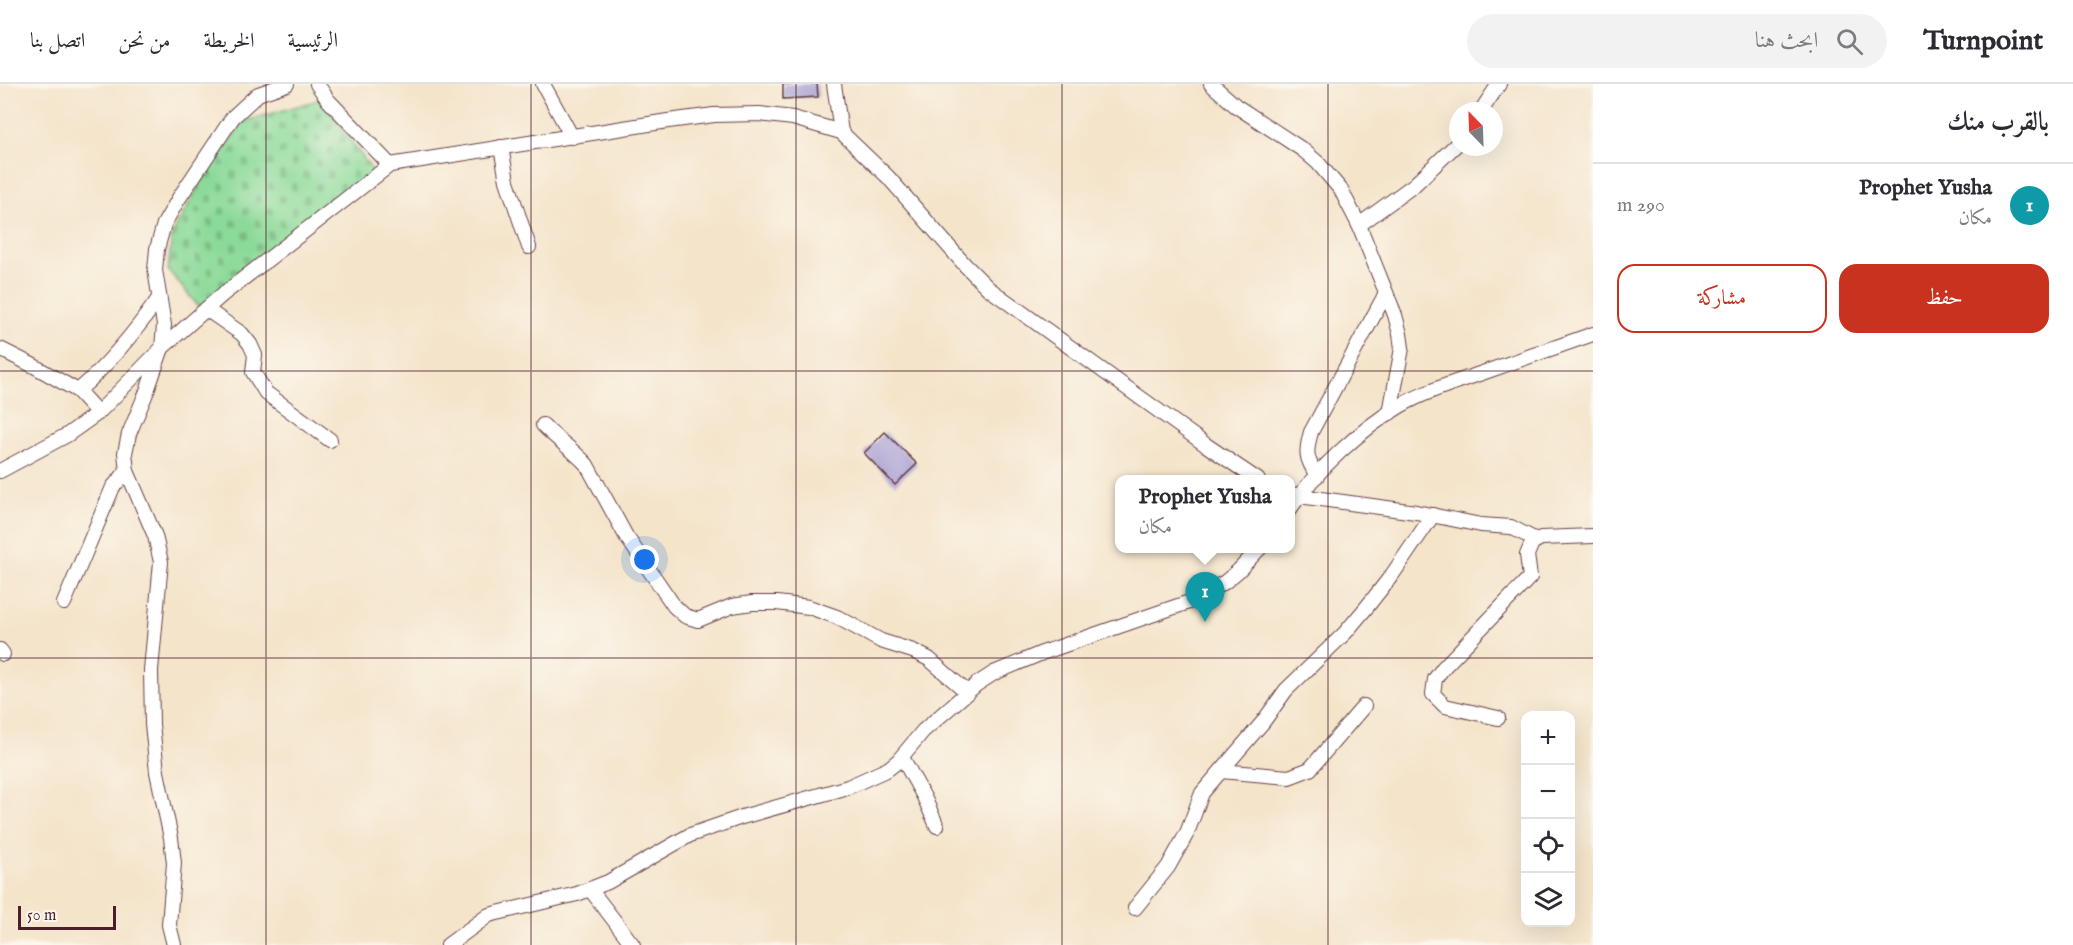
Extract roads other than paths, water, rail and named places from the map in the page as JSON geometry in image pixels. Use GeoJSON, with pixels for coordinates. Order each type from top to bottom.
{"type":"FeatureCollection","features":[{"type":"Feature","properties":{"kind":"street"},"geometry":{"type":"LineString","coordinates":[[174,945],[169,925],[174,863],[157,772],[152,724],[151,670],[161,562],[155,536],[127,471],[125,453],[129,434],[162,348],[164,326],[155,270],[157,249],[164,224],[233,117],[258,94],[287,84]]}},
{"type":"Feature","properties":{"kind":"street"},"geometry":{"type":"LineString","coordinates":[[317,84],[328,100],[390,165]]}},
{"type":"Feature","properties":{"kind":"street"},"geometry":{"type":"LineString","coordinates":[[543,84],[572,137]]}},
{"type":"Feature","properties":{"kind":"street"},"geometry":{"type":"LineString","coordinates":[[834,84],[841,132]]}},
{"type":"Feature","properties":{"kind":"street"},"geometry":{"type":"LineString","coordinates":[[1211,84],[1236,106],[1303,150],[1318,163],[1341,190],[1359,225],[1395,315],[1402,348],[1390,412]]}},
{"type":"Feature","properties":{"kind":"street"},"geometry":{"type":"LineString","coordinates":[[1487,102],[1500,84]]}},
{"type":"Feature","properties":{"kind":"street"},"geometry":{"type":"LineString","coordinates":[[0,471],[67,435],[98,413],[162,348],[207,309],[390,165],[668,120],[748,114],[793,118],[841,132],[888,177],[988,288],[1251,475]]}},
{"type":"Feature","properties":{"kind":"street"},"geometry":{"type":"LineString","coordinates":[[501,147],[507,182],[529,247]]}},
{"type":"Feature","properties":{"kind":"street"},"geometry":{"type":"LineString","coordinates":[[1359,225],[1414,185],[1449,152]]}},
{"type":"Feature","properties":{"kind":"street"},"geometry":{"type":"LineString","coordinates":[[1317,476],[1308,461],[1307,447],[1311,432],[1386,293]]}},
{"type":"Feature","properties":{"kind":"street"},"geometry":{"type":"LineString","coordinates":[[78,391],[107,365],[132,336],[159,298]]}},
{"type":"Feature","properties":{"kind":"street"},"geometry":{"type":"LineString","coordinates":[[207,309],[242,334],[250,344],[255,355],[253,372],[266,393],[330,440]]}},
{"type":"Feature","properties":{"kind":"street"},"geometry":{"type":"LineString","coordinates":[[1295,495],[1390,412],[1453,383],[1593,334]]}},
{"type":"Feature","properties":{"kind":"street"},"geometry":{"type":"LineString","coordinates":[[0,349],[78,391],[98,413]]}},
{"type":"Feature","properties":{"kind":"street"},"geometry":{"type":"LineString","coordinates":[[543,425],[587,465],[626,536],[674,606],[685,616],[698,620],[732,606],[752,603],[809,607],[837,617],[881,642],[913,651],[929,659],[967,692]]}},
{"type":"Feature","properties":{"kind":"street"},"geometry":{"type":"LineString","coordinates":[[64,603],[113,487],[127,471]]}},
{"type":"Feature","properties":{"kind":"street"},"geometry":{"type":"LineString","coordinates":[[1295,495],[1433,515],[1481,525],[1511,527],[1536,540]]}},
{"type":"Feature","properties":{"kind":"street"},"geometry":{"type":"LineString","coordinates":[[1135,908],[1168,867],[1187,833],[1202,793],[1263,722],[1286,690],[1345,633],[1366,608],[1392,575],[1433,515]]}},
{"type":"Feature","properties":{"kind":"street"},"geometry":{"type":"LineString","coordinates":[[1498,718],[1445,706],[1433,694],[1435,679],[1530,577],[1528,550],[1536,540],[1548,537],[1593,536]]}},
{"type":"Feature","properties":{"kind":"street"},"geometry":{"type":"LineString","coordinates":[[448,945],[489,915],[516,907],[556,900],[590,889],[634,868],[690,835],[742,817],[848,787],[888,769],[902,757],[923,731],[967,692],[994,673],[1126,623],[1192,601],[1232,577],[1256,553]]}},
{"type":"Feature","properties":{"kind":"street"},"geometry":{"type":"LineString","coordinates":[[1221,771],[1289,777],[1310,769],[1364,706]]}},
{"type":"Feature","properties":{"kind":"street"},"geometry":{"type":"LineString","coordinates":[[902,757],[937,826]]}},
{"type":"Feature","properties":{"kind":"street"},"geometry":{"type":"LineString","coordinates":[[590,889],[633,945]]}},
{"type":"Feature","properties":{"kind":"place","name":"Prophet Yusha"},"geometry":{"type":"Point","coordinates":[1205,622]}}]}
